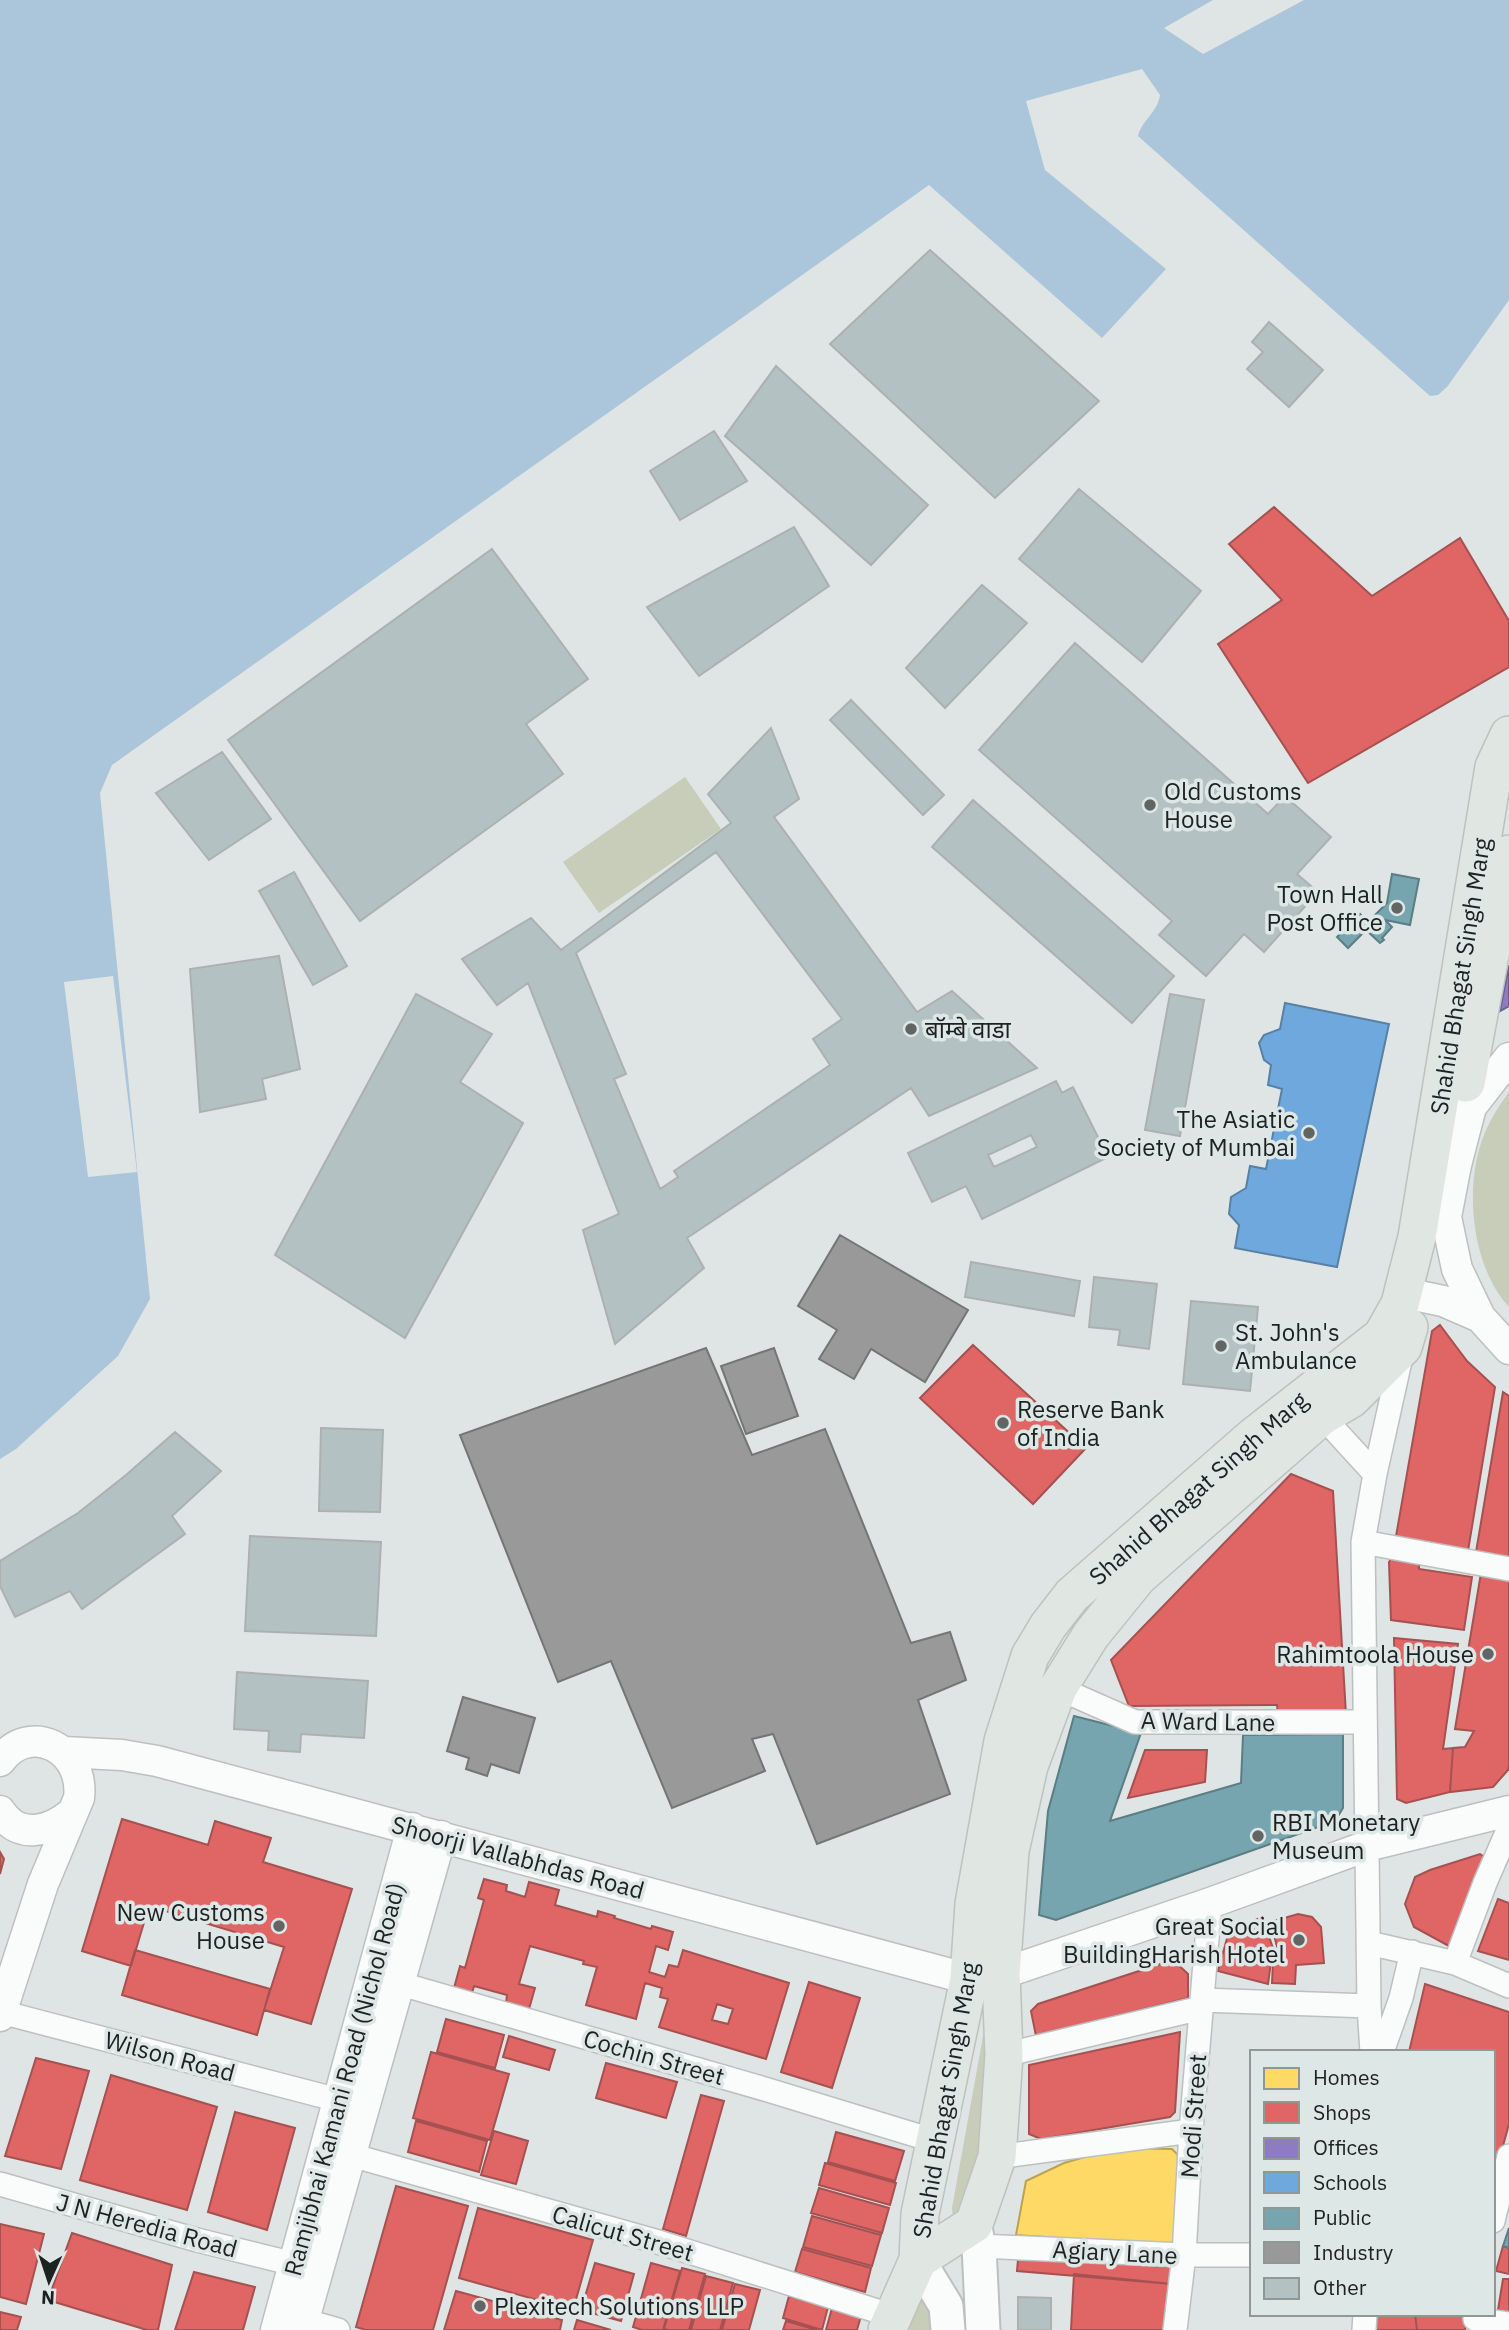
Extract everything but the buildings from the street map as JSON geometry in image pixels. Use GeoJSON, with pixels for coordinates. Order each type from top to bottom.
{"type":"FeatureCollection","features":[{"type":"Feature","properties":{"kind":"main road","name":"Shahid Bhagat Singh Marg"},"geometry":{"type":"LineString","coordinates":[[1406,1320],[1400,1304],[1417,1237],[1494,767],[1509,735]]}},
{"type":"Feature","properties":{"kind":"main road","name":"Shahid Bhagat Singh Marg"},"geometry":{"type":"LineString","coordinates":[[890,2323],[918,2260],[920,2214],[935,2141],[985,1977],[1029,1766],[1058,1688],[1091,1635],[1138,1577],[1322,1416],[1351,1399],[1406,1320],[1471,1060],[1509,853]]}},
{"type":"Feature","properties":{"kind":"main road","name":"Shahid Bhagat Singh Marg"},"geometry":{"type":"LineString","coordinates":[[918,2260],[976,2235],[998,2157],[1004,2055],[985,1977],[974,1904],[1003,1741],[1030,1656],[1048,1626],[1072,1595],[1254,1436],[1406,1320]]}},
{"type":"Feature","properties":{"kind":"main road"},"geometry":{"type":"LineString","coordinates":[[976,2235],[983,2330]]}},
{"type":"Feature","properties":{"kind":"main road"},"geometry":{"type":"LineString","coordinates":[[918,2260],[946,2306],[948,2330]]}},
{"type":"Feature","properties":{"kind":"street"},"geometry":{"type":"LineString","coordinates":[[1442,1084],[1471,1060],[1490,1054],[1509,1058],[1471,1107],[1446,1217],[1457,1269],[1480,1317],[1509,1349]]}},
{"type":"Feature","properties":{"kind":"street"},"geometry":{"type":"LineString","coordinates":[[1372,2050],[1369,2006],[1363,1542],[1406,1320],[1443,1301],[1480,1317]]}},
{"type":"Feature","properties":{"kind":"street"},"geometry":{"type":"LineString","coordinates":[[1322,1416],[1375,1474]]}},
{"type":"Feature","properties":{"kind":"street"},"geometry":{"type":"LineString","coordinates":[[1363,1542],[1509,1569]]}},
{"type":"Feature","properties":{"kind":"street","name":"A Ward Lane"},"geometry":{"type":"LineString","coordinates":[[1058,1688],[1135,1722],[1365,1722]]}},
{"type":"Feature","properties":{"kind":"street","name":"Shoorji Vallabhdas Road"},"geometry":{"type":"LineString","coordinates":[[3,1751],[34,1742],[50,1744],[64,1752],[122,1755],[157,1761],[985,1977]]}},
{"type":"Feature","properties":{"kind":"street"},"geometry":{"type":"LineString","coordinates":[[1,2014],[43,1884],[79,1798],[81,1785],[77,1768],[64,1752]]}},
{"type":"Feature","properties":{"kind":"street"},"geometry":{"type":"LineString","coordinates":[[0,1811],[16,1826],[34,1830],[56,1826],[72,1813]]}},
{"type":"Feature","properties":{"kind":"street"},"geometry":{"type":"LineString","coordinates":[[985,1977],[1210,1903],[1367,1846],[1509,1811]]}},
{"type":"Feature","properties":{"kind":"street","name":"Ramjibhai Kamani Road (Nichol Road)"},"geometry":{"type":"LineString","coordinates":[[293,2327],[351,2155],[386,1979],[412,1828]]}},
{"type":"Feature","properties":{"kind":"street"},"geometry":{"type":"LineString","coordinates":[[1455,1964],[1509,1828]]}},
{"type":"Feature","properties":{"kind":"street","name":"Ramjibhai Kamani Road (Nichol Road)"},"geometry":{"type":"LineString","coordinates":[[293,2327],[295,2264],[338,2100],[441,1836]]}},
{"type":"Feature","properties":{"kind":"street","name":"Modi Street"},"geometry":{"type":"LineString","coordinates":[[1175,2330],[1184,2255],[1191,2131],[1210,1903]]}},
{"type":"Feature","properties":{"kind":"street"},"geometry":{"type":"LineString","coordinates":[[1369,1943],[1455,1964],[1509,1986]]}},
{"type":"Feature","properties":{"kind":"street"},"geometry":{"type":"LineString","coordinates":[[1383,2050],[1401,1998],[1412,1952]]}},
{"type":"Feature","properties":{"kind":"street","name":"Cochin Street"},"geometry":{"type":"LineString","coordinates":[[386,1979],[935,2141]]}},
{"type":"Feature","properties":{"kind":"street"},"geometry":{"type":"LineString","coordinates":[[1004,2055],[1202,2004],[1369,2006]]}},
{"type":"Feature","properties":{"kind":"street","name":"Wilson Road"},"geometry":{"type":"LineString","coordinates":[[1,2014],[338,2100]]}},
{"type":"Feature","properties":{"kind":"street"},"geometry":{"type":"LineString","coordinates":[[998,2157],[1191,2131]]}},
{"type":"Feature","properties":{"kind":"street","name":"Calicut Street"},"geometry":{"type":"LineString","coordinates":[[351,2155],[655,2241],[890,2323]]}},
{"type":"Feature","properties":{"kind":"street"},"geometry":{"type":"LineString","coordinates":[[1495,2213],[1509,2156]]}},
{"type":"Feature","properties":{"kind":"street","name":"J N Heredia Road"},"geometry":{"type":"LineString","coordinates":[[0,2183],[197,2241],[295,2264]]}},
{"type":"Feature","properties":{"kind":"street","name":"Agiary Lane"},"geometry":{"type":"LineString","coordinates":[[976,2235],[1184,2255],[1250,2255]]}},
{"type":"Feature","properties":{"kind":"street"},"geometry":{"type":"LineString","coordinates":[[1475,2321],[1509,2324]]}},
{"type":"Feature","properties":{"kind":"street"},"geometry":{"type":"LineString","coordinates":[[293,2327],[338,2330]]}},
{"type":"Feature","properties":{"kind":"green space"},"geometry":{"type":"Polygon","coordinates":[[[685,777],[721,829],[599,913],[563,862],[685,777]]]}},
{"type":"Feature","properties":{"kind":"green space"},"geometry":{"type":"Polygon","coordinates":[[[1509,1092],[1509,1307],[1485,1267],[1478,1244],[1473,1193],[1480,1145],[1491,1120],[1509,1092]]]}},
{"type":"Feature","properties":{"kind":"green space"},"geometry":{"type":"Polygon","coordinates":[[[983,2036],[990,2036],[986,2151],[973,2204],[953,2218],[952,2208],[983,2036]]]}},
{"type":"Feature","properties":{"kind":"green space"},"geometry":{"type":"Polygon","coordinates":[[[917,2294],[926,2296],[932,2330],[900,2330],[917,2294]]]}},
{"type":"Feature","properties":{"kind":"water"},"geometry":{"type":"Polygon","coordinates":[[[0,0],[1213,0],[1164,28],[1203,54],[1304,0],[1509,0],[1509,300],[1447,387],[1438,395],[1430,396],[1138,136],[1160,95],[1142,69],[1026,101],[1045,170],[1166,269],[1102,338],[929,185],[112,765],[100,793],[150,1299],[118,1356],[16,1449],[0,1459],[0,0]]]}},
{"type":"Feature","properties":{"kind":"pier"},"geometry":{"type":"Polygon","coordinates":[[[113,976],[137,1172],[88,1177],[64,982],[113,976]]]}},
{"type":"Feature","properties":{"kind":"place","name":"Old Customs House"},"geometry":{"type":"Point","coordinates":[1150,805]}},
{"type":"Feature","properties":{"kind":"place","name":"Town Hall Post Office"},"geometry":{"type":"Point","coordinates":[1397,908]}},
{"type":"Feature","properties":{"kind":"place","name":"बॉम्बे वाडा"},"geometry":{"type":"Point","coordinates":[911,1029]}},
{"type":"Feature","properties":{"kind":"place","name":"The Asiatic Society of Mumbai"},"geometry":{"type":"Point","coordinates":[1309,1133]}},
{"type":"Feature","properties":{"kind":"place","name":"St. John's Ambulance"},"geometry":{"type":"Point","coordinates":[1221,1346]}},
{"type":"Feature","properties":{"kind":"place","name":"Reserve Bank of India"},"geometry":{"type":"Point","coordinates":[1003,1423]}},
{"type":"Feature","properties":{"kind":"place","name":"Rahimtoola House"},"geometry":{"type":"Point","coordinates":[1488,1654]}},
{"type":"Feature","properties":{"kind":"place","name":"RBI Monetary Museum"},"geometry":{"type":"Point","coordinates":[1258,1836]}},
{"type":"Feature","properties":{"kind":"place","name":"New Customs House"},"geometry":{"type":"Point","coordinates":[279,1926]}},
{"type":"Feature","properties":{"kind":"place","name":"Great Social BuildingHarish Hotel"},"geometry":{"type":"Point","coordinates":[1299,1940]}},
{"type":"Feature","properties":{"kind":"place","name":"Plexitech Solutions LLP"},"geometry":{"type":"Point","coordinates":[480,2306]}}]}
